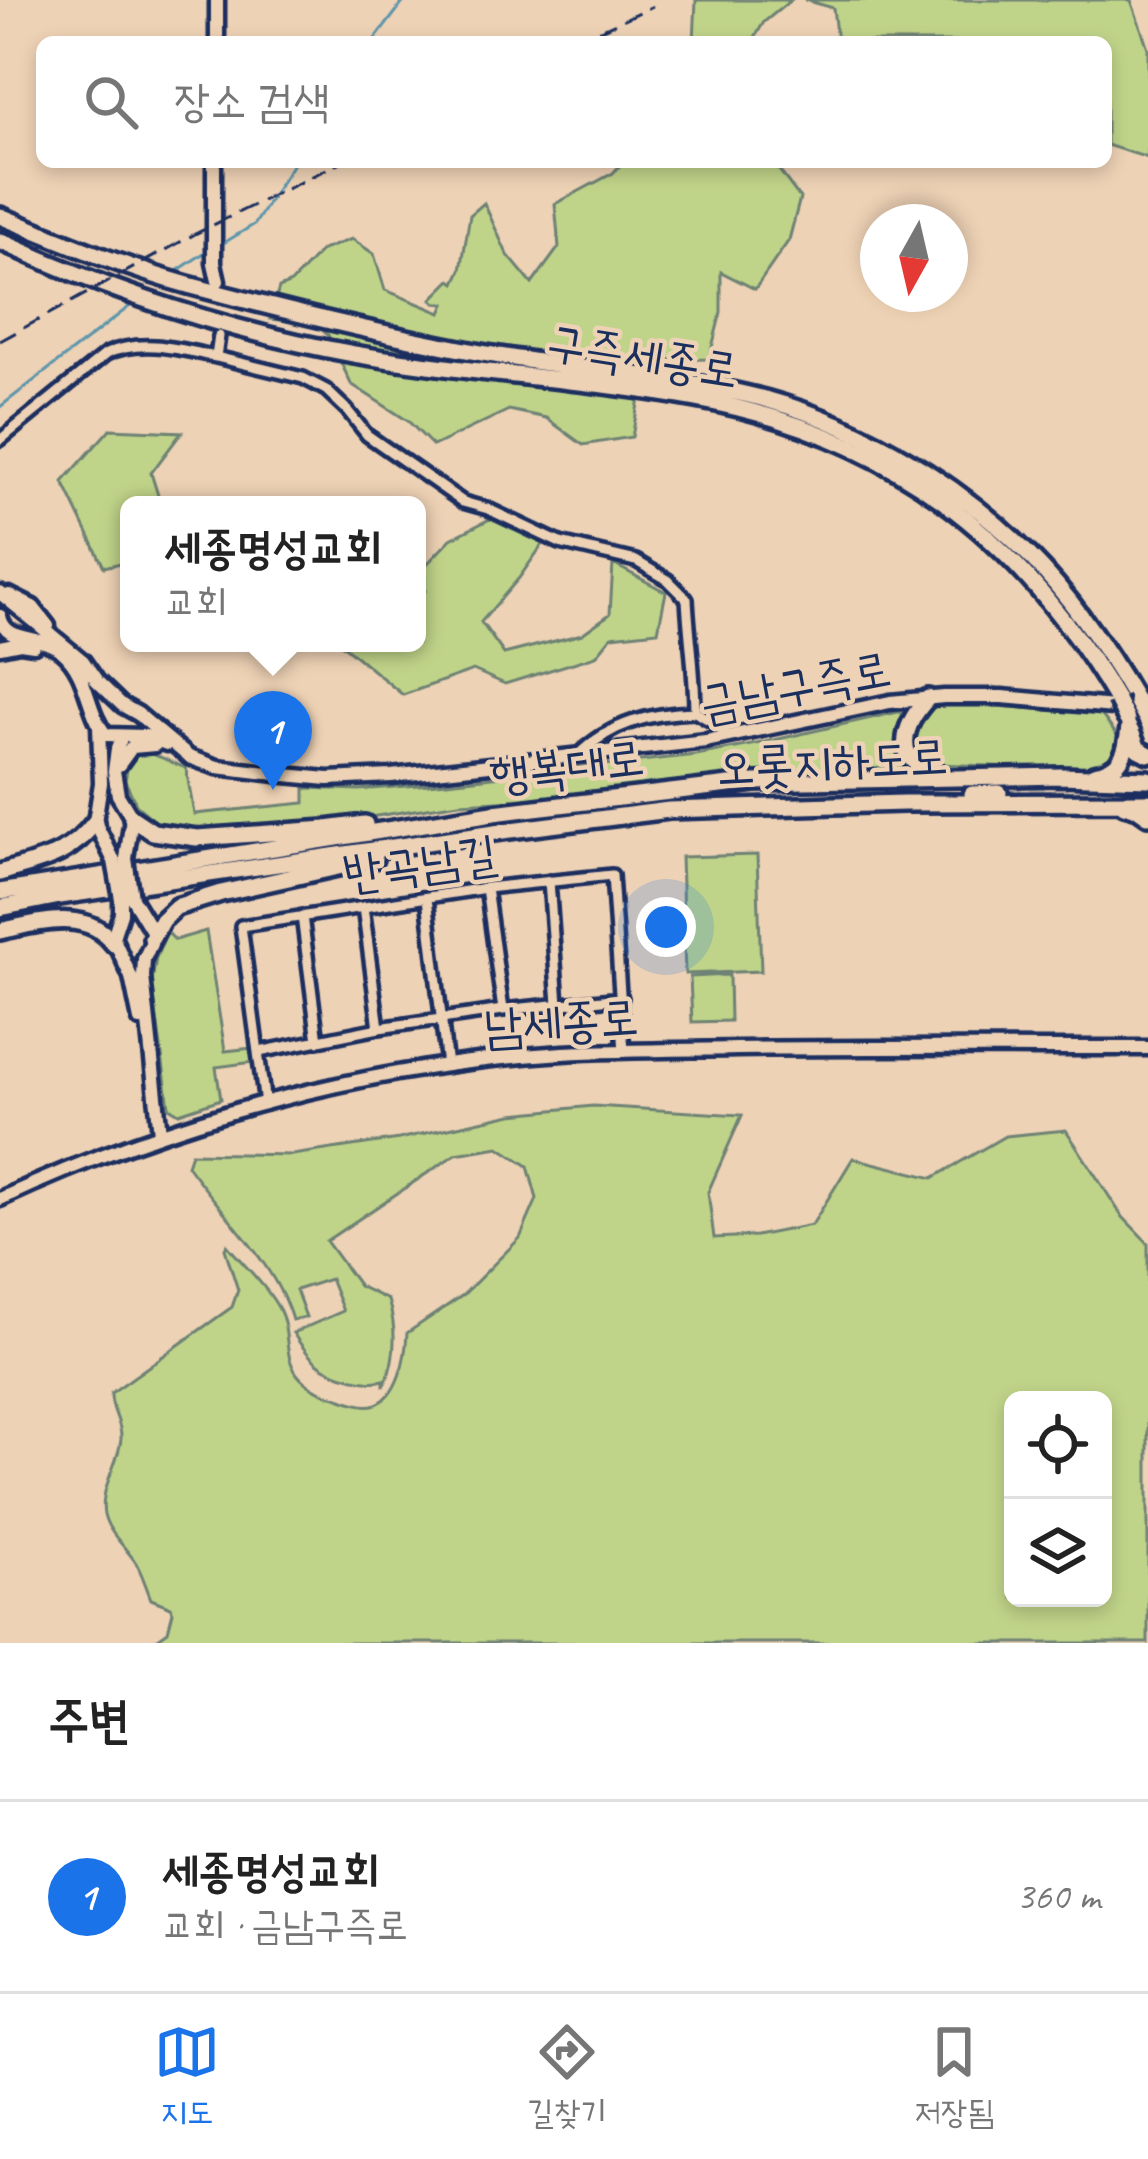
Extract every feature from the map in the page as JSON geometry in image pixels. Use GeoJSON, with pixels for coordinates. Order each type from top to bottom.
{"type":"FeatureCollection","features":[{"type":"Feature","properties":{"kind":"highway","name":"구즉세종로"},"geometry":{"type":"LineString","coordinates":[[0,216],[187,285],[473,352],[745,394],[854,433],[943,484],[1029,555],[1105,647],[1143,706],[1148,722]]}},
{"type":"Feature","properties":{"kind":"highway","name":"구즉세종로"},"geometry":{"type":"LineString","coordinates":[[0,241],[122,293],[260,334],[356,355],[696,399],[769,416],[845,443],[933,492],[1016,563],[1090,655],[1138,748],[1148,754]]}},
{"type":"Feature","properties":{"kind":"highway"},"geometry":{"type":"LineString","coordinates":[[928,698],[906,730],[912,758],[930,771],[994,784]]}},
{"type":"Feature","properties":{"kind":"highway"},"geometry":{"type":"LineString","coordinates":[[1061,776],[1102,773],[1115,767],[1125,754],[1128,723]]}},
{"type":"Feature","properties":{"kind":"highway"},"geometry":{"type":"LineString","coordinates":[[1059,803],[1072,798],[1076,788],[1061,776]]}},
{"type":"Feature","properties":{"kind":"highway","name":"행복대로"},"geometry":{"type":"LineString","coordinates":[[0,892],[493,813],[755,782],[994,784],[1061,776],[1148,779]]}},
{"type":"Feature","properties":{"kind":"highway","name":"오롯지하도로"},"geometry":{"type":"LineString","coordinates":[[670,810],[994,784]]}},
{"type":"Feature","properties":{"kind":"highway"},"geometry":{"type":"LineString","coordinates":[[1115,802],[1148,816]]}},
{"type":"Feature","properties":{"kind":"highway","name":"행복대로"},"geometry":{"type":"LineString","coordinates":[[0,908],[670,810],[1148,802]]}},
{"type":"Feature","properties":{"kind":"highway"},"geometry":{"type":"LineString","coordinates":[[129,813],[152,832],[196,838],[326,829],[443,813],[493,813]]}},
{"type":"Feature","properties":{"kind":"highway"},"geometry":{"type":"LineString","coordinates":[[0,873],[53,857],[76,844],[96,819]]}},
{"type":"Feature","properties":{"kind":"highway"},"geometry":{"type":"LineString","coordinates":[[150,944],[162,920],[176,907],[495,832]]}},
{"type":"Feature","properties":{"kind":"highway"},"geometry":{"type":"LineString","coordinates":[[0,931],[68,919],[106,932],[116,946]]}},
{"type":"Feature","properties":{"kind":"street"},"geometry":{"type":"LineString","coordinates":[[217,36],[218,0]]}},
{"type":"Feature","properties":{"kind":"street"},"geometry":{"type":"LineString","coordinates":[[214,168],[218,281]]}},
{"type":"Feature","properties":{"kind":"street"},"geometry":{"type":"LineString","coordinates":[[216,357],[219,336]]}},
{"type":"Feature","properties":{"kind":"street"},"geometry":{"type":"LineString","coordinates":[[0,440],[120,347],[143,345],[303,377],[326,390],[367,435],[463,502],[560,543],[636,561],[668,580],[687,599],[694,712]]}},
{"type":"Feature","properties":{"kind":"street"},"geometry":{"type":"LineString","coordinates":[[0,593],[33,607],[78,663]]}},
{"type":"Feature","properties":{"kind":"street","name":"금남구즉로"},"geometry":{"type":"LineString","coordinates":[[0,593],[124,706],[189,757],[217,767],[328,779],[411,774],[727,737],[928,698],[1002,697],[1143,706]]}},
{"type":"Feature","properties":{"kind":"street"},"geometry":{"type":"LineString","coordinates":[[0,644],[28,627],[24,613],[8,608],[0,620],[5,631],[16,634]]}},
{"type":"Feature","properties":{"kind":"street","name":"금남구즉로"},"geometry":{"type":"LineString","coordinates":[[16,634],[51,644],[78,663],[106,735],[145,736],[174,746]]}},
{"type":"Feature","properties":{"kind":"street"},"geometry":{"type":"LineString","coordinates":[[0,644],[42,646],[78,663]]}},
{"type":"Feature","properties":{"kind":"street"},"geometry":{"type":"LineString","coordinates":[[87,689],[98,754],[96,819],[120,860]]}},
{"type":"Feature","properties":{"kind":"street"},"geometry":{"type":"LineString","coordinates":[[98,754],[99,722],[105,707],[124,706],[132,723],[117,749],[114,775],[118,795],[129,813],[120,860],[126,898],[114,931],[149,1049]]}},
{"type":"Feature","properties":{"kind":"street"},"geometry":{"type":"LineString","coordinates":[[578,755],[623,724],[664,713],[694,712],[720,726],[727,737]]}},
{"type":"Feature","properties":{"kind":"street"},"geometry":{"type":"LineString","coordinates":[[114,775],[132,747],[174,746]]}},
{"type":"Feature","properties":{"kind":"street"},"geometry":{"type":"LineString","coordinates":[[96,819],[109,804],[129,813]]}},
{"type":"Feature","properties":{"kind":"street","name":"반곡남길"},"geometry":{"type":"LineString","coordinates":[[265,1103],[241,926],[486,888],[612,874],[624,1052]]}},
{"type":"Feature","properties":{"kind":"street"},"geometry":{"type":"LineString","coordinates":[[549,881],[558,1004]]}},
{"type":"Feature","properties":{"kind":"street"},"geometry":{"type":"LineString","coordinates":[[486,888],[503,1010]]}},
{"type":"Feature","properties":{"kind":"street"},"geometry":{"type":"LineString","coordinates":[[126,898],[149,926],[143,979],[160,1133]]}},
{"type":"Feature","properties":{"kind":"street"},"geometry":{"type":"LineString","coordinates":[[427,898],[447,1066]]}},
{"type":"Feature","properties":{"kind":"street"},"geometry":{"type":"LineString","coordinates":[[363,907],[379,1028]]}},
{"type":"Feature","properties":{"kind":"street"},"geometry":{"type":"LineString","coordinates":[[302,916],[318,1041]]}},
{"type":"Feature","properties":{"kind":"street"},"geometry":{"type":"LineString","coordinates":[[116,946],[129,955],[150,944]]}},
{"type":"Feature","properties":{"kind":"street"},"geometry":{"type":"LineString","coordinates":[[259,1052],[379,1028],[622,998]]}},
{"type":"Feature","properties":{"kind":"street","name":"남세종로"},"geometry":{"type":"LineString","coordinates":[[0,1198],[160,1133],[265,1103],[447,1066],[561,1053],[1148,1048]]}},
{"type":"Feature","properties":{"kind":"green space"},"geometry":{"type":"Polygon","coordinates":[[[696,0],[791,0],[764,22],[756,36],[694,36],[696,0]]]}},
{"type":"Feature","properties":{"kind":"green space"},"geometry":{"type":"Polygon","coordinates":[[[805,0],[1131,0],[1148,48],[1148,158],[1112,147],[1112,36],[836,36],[833,8],[805,0]]]}},
{"type":"Feature","properties":{"kind":"green space"},"geometry":{"type":"Polygon","coordinates":[[[618,168],[776,168],[800,198],[789,240],[755,289],[721,272],[721,312],[709,359],[646,360],[632,437],[583,445],[546,418],[509,410],[433,446],[408,421],[351,384],[328,335],[315,324],[270,319],[279,288],[291,283],[322,250],[352,239],[374,254],[385,290],[441,313],[445,304],[432,299],[451,280],[455,283],[470,215],[484,203],[507,254],[532,284],[559,247],[555,204],[618,168]]]}},
{"type":"Feature","properties":{"kind":"green space"},"geometry":{"type":"Polygon","coordinates":[[[110,429],[182,432],[151,473],[158,496],[120,496],[120,563],[104,567],[63,482],[110,429]]]}},
{"type":"Feature","properties":{"kind":"green space"},"geometry":{"type":"Polygon","coordinates":[[[490,519],[543,544],[481,622],[504,654],[582,634],[610,614],[613,564],[666,592],[658,631],[612,636],[596,656],[505,684],[473,670],[403,695],[351,652],[426,652],[426,565],[451,539],[490,519]]]}},
{"type":"Feature","properties":{"kind":"green space"},"geometry":{"type":"Polygon","coordinates":[[[926,705],[1100,713],[1119,738],[1120,755],[1098,770],[936,764],[922,757],[912,743],[916,718],[926,705]]]}},
{"type":"Feature","properties":{"kind":"green space"},"geometry":{"type":"Polygon","coordinates":[[[898,712],[908,718],[912,773],[742,777],[459,803],[332,823],[186,833],[162,827],[137,806],[125,781],[129,758],[136,754],[151,754],[186,768],[194,814],[305,803],[305,788],[419,785],[696,755],[898,712]]]}},
{"type":"Feature","properties":{"kind":"green space"},"geometry":{"type":"Polygon","coordinates":[[[757,855],[761,971],[685,974],[681,857],[757,855]]]}},
{"type":"Feature","properties":{"kind":"green space"},"geometry":{"type":"Polygon","coordinates":[[[206,931],[225,1051],[253,1048],[254,1062],[216,1067],[221,1099],[179,1113],[169,1107],[152,981],[167,932],[175,940],[206,931]]]}},
{"type":"Feature","properties":{"kind":"green space"},"geometry":{"type":"Polygon","coordinates":[[[729,975],[730,1021],[692,1022],[690,977],[729,975]]]}},
{"type":"Feature","properties":{"kind":"green space"},"geometry":{"type":"Polygon","coordinates":[[[593,1106],[742,1115],[708,1192],[714,1238],[812,1225],[853,1158],[933,1178],[1005,1136],[1066,1130],[1122,1216],[1148,1243],[1148,1643],[151,1643],[168,1631],[173,1612],[151,1599],[136,1563],[104,1514],[104,1495],[121,1439],[111,1393],[232,1307],[238,1290],[227,1245],[280,1311],[290,1359],[301,1379],[325,1394],[373,1405],[395,1385],[407,1333],[463,1295],[520,1238],[537,1199],[528,1166],[499,1147],[456,1154],[326,1241],[359,1286],[388,1300],[394,1344],[384,1387],[384,1380],[366,1381],[333,1372],[305,1351],[293,1333],[343,1311],[330,1279],[296,1290],[306,1317],[292,1320],[261,1259],[187,1165],[191,1153],[292,1155],[399,1139],[512,1114],[593,1106]]]}},
{"type":"Feature","properties":{"kind":"waterway"},"geometry":{"type":"LineString","coordinates":[[378,36],[405,0]]}},
{"type":"Feature","properties":{"kind":"waterway"},"geometry":{"type":"LineString","coordinates":[[222,244],[255,224],[290,168]]}},
{"type":"Feature","properties":{"kind":"waterway"},"geometry":{"type":"LineString","coordinates":[[171,275],[207,251]]}},
{"type":"Feature","properties":{"kind":"waterway"},"geometry":{"type":"LineString","coordinates":[[0,407],[134,303]]}},
{"type":"Feature","properties":{"kind":"tunnel"},"geometry":{"type":"LineString","coordinates":[[1007,784],[1139,786]]}},
{"type":"Feature","properties":{"kind":"railway"},"geometry":{"type":"LineString","coordinates":[[587,36],[653,6]]}},
{"type":"Feature","properties":{"kind":"railway"},"geometry":{"type":"LineString","coordinates":[[0,341],[195,234],[329,168]]}},
{"type":"Feature","properties":{"kind":"place","name":"세종명성교회"},"geometry":{"type":"Point","coordinates":[273,790]}}]}
